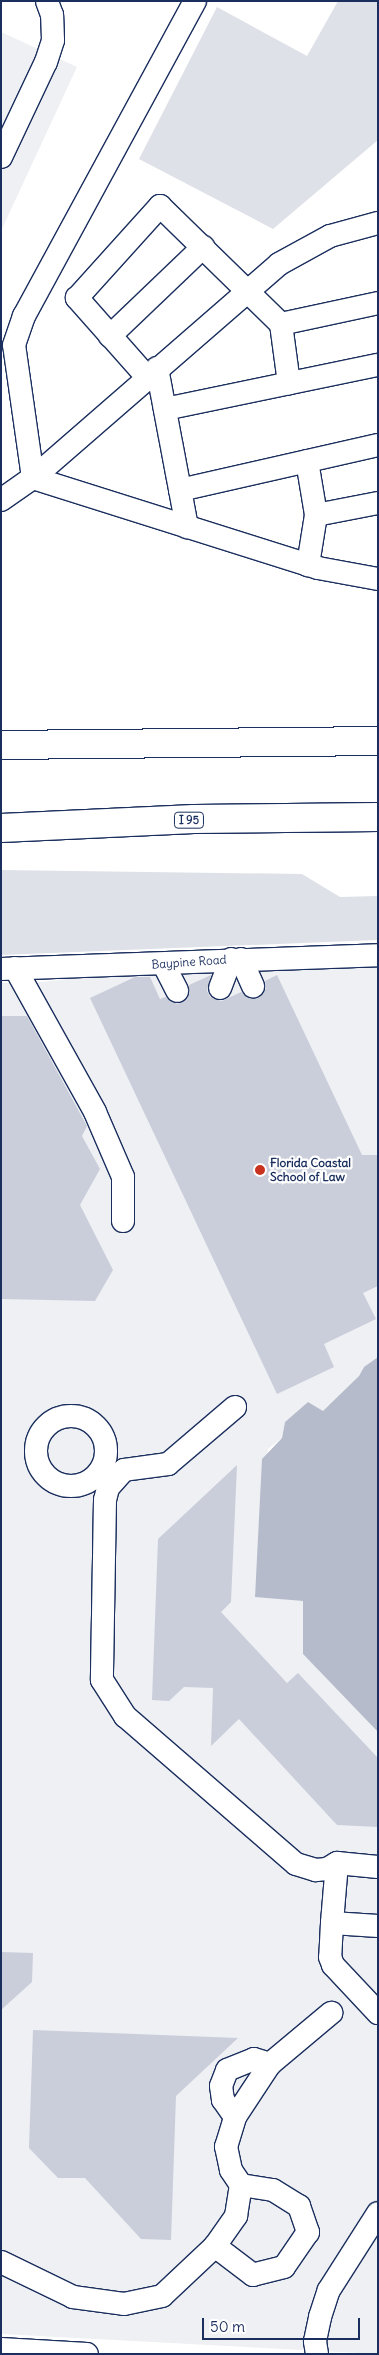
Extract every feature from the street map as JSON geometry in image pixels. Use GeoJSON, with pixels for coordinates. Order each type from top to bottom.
{"type":"FeatureCollection","features":[{"type":"Feature","properties":{"kind":"highway"},"geometry":{"type":"LineString","coordinates":[[1,745],[378,741]]}},
{"type":"Feature","properties":{"kind":"highway","name":"I 95"},"geometry":{"type":"LineString","coordinates":[[1,828],[194,820],[378,816]]}},
{"type":"Feature","properties":{"kind":"street"},"geometry":{"type":"LineString","coordinates":[[1,157],[46,62],[53,40],[52,15],[47,1]]}},
{"type":"Feature","properties":{"kind":"street"},"geometry":{"type":"LineString","coordinates":[[32,478],[14,345],[24,316],[194,1]]}},
{"type":"Feature","properties":{"kind":"street"},"geometry":{"type":"LineString","coordinates":[[187,527],[165,409],[152,373],[110,336],[77,298],[160,206],[281,324],[289,383]]}},
{"type":"Feature","properties":{"kind":"street"},"geometry":{"type":"LineString","coordinates":[[1,500],[32,478],[247,290],[304,248],[330,236],[378,223]]}},
{"type":"Feature","properties":{"kind":"street"},"geometry":{"type":"LineString","coordinates":[[110,336],[203,247]]}},
{"type":"Feature","properties":{"kind":"street"},"geometry":{"type":"LineString","coordinates":[[281,324],[378,303]]}},
{"type":"Feature","properties":{"kind":"street"},"geometry":{"type":"LineString","coordinates":[[165,409],[378,364]]}},
{"type":"Feature","properties":{"kind":"street"},"geometry":{"type":"LineString","coordinates":[[180,490],[378,445]]}},
{"type":"Feature","properties":{"kind":"street"},"geometry":{"type":"LineString","coordinates":[[308,461],[316,516],[308,565]]}},
{"type":"Feature","properties":{"kind":"street"},"geometry":{"type":"LineString","coordinates":[[32,478],[308,565],[378,579]]}},
{"type":"Feature","properties":{"kind":"street"},"geometry":{"type":"LineString","coordinates":[[316,516],[378,504]]}},
{"type":"Feature","properties":{"kind":"street","name":"Baypine Road"},"geometry":{"type":"LineString","coordinates":[[8,969],[164,965],[194,972],[236,959],[378,955]]}},
{"type":"Feature","properties":{"kind":"street"},"geometry":{"type":"LineString","coordinates":[[220,988],[236,959],[253,986]]}},
{"type":"Feature","properties":{"kind":"street"},"geometry":{"type":"LineString","coordinates":[[164,965],[177,991]]}},
{"type":"Feature","properties":{"kind":"street"},"geometry":{"type":"LineString","coordinates":[[8,969],[95,1112],[123,1177],[123,1221]]}},
{"type":"Feature","properties":{"kind":"street"},"geometry":{"type":"LineString","coordinates":[[235,1407],[168,1464],[130,1468],[108,1474],[105,1500],[100,1665],[107,1692],[125,1716],[296,1864],[316,1870],[327,1869],[337,1863],[378,1866]]}},
{"type":"Feature","properties":{"kind":"street"},"geometry":{"type":"LineString","coordinates":[[337,1863],[330,1957],[333,1965],[378,2013]]}},
{"type":"Feature","properties":{"kind":"street"},"geometry":{"type":"LineString","coordinates":[[332,1922],[378,1926]]}},
{"type":"Feature","properties":{"kind":"street"},"geometry":{"type":"LineString","coordinates":[[1,2262],[73,2297],[124,2304],[162,2296],[194,2270],[215,2246],[236,2216],[240,2185],[231,2170],[226,2147],[235,2117],[270,2064],[331,2013]]}},
{"type":"Feature","properties":{"kind":"street"},"geometry":{"type":"LineString","coordinates":[[235,2117],[223,2100],[221,2086],[227,2070],[254,2059],[270,2064]]}},
{"type":"Feature","properties":{"kind":"street"},"geometry":{"type":"LineString","coordinates":[[215,2246],[253,2275],[284,2267],[308,2232],[299,2206],[273,2190],[240,2185]]}},
{"type":"Feature","properties":{"kind":"street"},"geometry":{"type":"LineString","coordinates":[[317,2354],[318,2325],[329,2290],[378,2213]]}},
{"type":"Feature","properties":{"kind":"street"},"geometry":{"type":"LineString","coordinates":[[1,2349],[87,2354]]}},
{"type":"Feature","properties":{"kind":"shaded area"},"geometry":{"type":"Polygon","coordinates":[[[338,1],[378,1],[378,140],[273,229],[139,159],[217,7],[307,56],[338,1]]]}},
{"type":"Feature","properties":{"kind":"shaded area"},"geometry":{"type":"Polygon","coordinates":[[[1,32],[77,67],[1,231],[1,32]]]}},
{"type":"Feature","properties":{"kind":"shaded area"},"geometry":{"type":"Polygon","coordinates":[[[1,870],[302,874],[340,897],[378,896],[378,940],[1,955],[1,870]]]}},
{"type":"Feature","properties":{"kind":"shaded area"},"geometry":{"type":"Polygon","coordinates":[[[378,967],[378,1357],[364,1367],[359,1376],[323,1412],[308,1402],[285,1422],[282,1438],[268,1449],[255,1596],[303,1601],[303,1654],[378,1732],[378,2354],[1,2334],[1,983],[43,982],[148,968],[378,967]]]}},
{"type":"Feature","properties":{"kind":"water"},"geometry":{"type":"Polygon","coordinates":[[[378,1357],[378,1732],[303,1654],[303,1601],[255,1597],[262,1459],[282,1438],[285,1422],[308,1402],[323,1411],[359,1376],[364,1367],[378,1357]]]}},
{"type":"Feature","properties":{"kind":"building","name":"Florida Coastal School of Law"},"geometry":{"type":"Polygon","coordinates":[[[211,975],[207,991],[210,997],[222,1001],[241,992],[251,999],[259,998],[266,988],[265,981],[277,975],[362,1155],[378,1155],[378,1286],[363,1293],[376,1319],[324,1344],[334,1367],[277,1394],[90,998],[135,977],[150,977],[160,999],[165,997],[177,1004],[188,998],[189,985],[211,975]]]}},
{"type":"Feature","properties":{"kind":"building"},"geometry":{"type":"Polygon","coordinates":[[[1,1016],[27,1016],[87,1126],[82,1136],[100,1169],[80,1205],[113,1270],[95,1301],[1,1299],[1,1016]]]}},
{"type":"Feature","properties":{"kind":"building"},"geometry":{"type":"Polygon","coordinates":[[[237,1465],[231,1602],[221,1612],[287,1683],[298,1673],[378,1758],[378,1827],[337,1825],[239,1719],[211,1746],[213,1688],[184,1687],[169,1701],[152,1700],[158,1539],[237,1465]]]}},
{"type":"Feature","properties":{"kind":"building"},"geometry":{"type":"Polygon","coordinates":[[[1,1952],[33,1953],[32,1982],[1,2010],[1,1952]]]}},
{"type":"Feature","properties":{"kind":"building"},"geometry":{"type":"Polygon","coordinates":[[[33,2030],[238,2038],[176,2096],[171,2240],[141,2239],[85,2178],[58,2178],[29,2148],[33,2030]]]}},
{"type":"Feature","properties":{"kind":"place","name":"Florida Coastal School of Law"},"geometry":{"type":"Point","coordinates":[260,1170]}}]}
